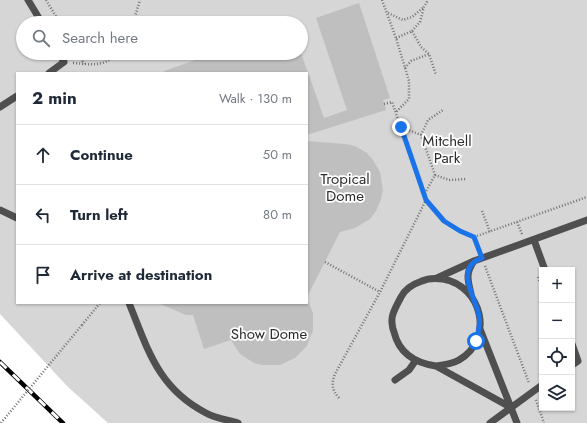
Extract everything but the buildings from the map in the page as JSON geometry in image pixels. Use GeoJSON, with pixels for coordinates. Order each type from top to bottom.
{"type":"FeatureCollection","features":[{"type":"Feature","properties":{"kind":"lane"},"geometry":{"type":"LineString","coordinates":[[28,0],[38,16]]}},
{"type":"Feature","properties":{"kind":"lane"},"geometry":{"type":"LineString","coordinates":[[50,72],[64,62]]}},
{"type":"Feature","properties":{"kind":"lane"},"geometry":{"type":"LineString","coordinates":[[0,107],[16,97]]}},
{"type":"Feature","properties":{"kind":"lane"},"geometry":{"type":"LineString","coordinates":[[0,210],[16,218]]}},
{"type":"Feature","properties":{"kind":"lane"},"geometry":{"type":"LineString","coordinates":[[474,261],[468,269],[467,279],[480,317],[480,329],[476,341],[460,360],[448,365],[436,366],[424,364],[416,360],[402,349],[395,339],[392,327],[393,315],[403,293],[413,285],[424,280],[437,278],[474,261],[587,220]]}},
{"type":"Feature","properties":{"kind":"lane"},"geometry":{"type":"LineString","coordinates":[[534,240],[544,267]]}},
{"type":"Feature","properties":{"kind":"lane"},"geometry":{"type":"LineString","coordinates":[[437,278],[450,280],[462,286],[472,296]]}},
{"type":"Feature","properties":{"kind":"lane"},"geometry":{"type":"LineString","coordinates":[[129,304],[156,367],[168,384],[181,396],[207,414],[238,423]]}},
{"type":"Feature","properties":{"kind":"lane"},"geometry":{"type":"LineString","coordinates":[[480,329],[518,423]]}},
{"type":"Feature","properties":{"kind":"lane"},"geometry":{"type":"LineString","coordinates":[[575,352],[578,361],[575,363]]}},
{"type":"Feature","properties":{"kind":"lane"},"geometry":{"type":"LineString","coordinates":[[395,380],[409,370],[416,360]]}},
{"type":"Feature","properties":{"kind":"lane"},"geometry":{"type":"LineString","coordinates":[[436,366],[512,408]]}},
{"type":"Feature","properties":{"kind":"lane"},"geometry":{"type":"LineString","coordinates":[[490,423],[539,387]]}},
{"type":"Feature","properties":{"kind":"path"},"geometry":{"type":"LineString","coordinates":[[46,0],[56,16]]}},
{"type":"Feature","properties":{"kind":"path"},"geometry":{"type":"LineString","coordinates":[[135,16],[140,0]]}},
{"type":"Feature","properties":{"kind":"path"},"geometry":{"type":"LineString","coordinates":[[382,0],[396,38],[409,81],[409,99],[396,112]]}},
{"type":"Feature","properties":{"kind":"path"},"geometry":{"type":"LineString","coordinates":[[396,38],[412,31],[420,22],[424,7],[428,0]]}},
{"type":"Feature","properties":{"kind":"path"},"geometry":{"type":"LineString","coordinates":[[387,12],[403,20],[412,17],[424,7]]}},
{"type":"Feature","properties":{"kind":"path"},"geometry":{"type":"LineString","coordinates":[[412,31],[421,47],[429,54],[436,74]]}},
{"type":"Feature","properties":{"kind":"path"},"geometry":{"type":"LineString","coordinates":[[405,68],[411,61],[429,54]]}},
{"type":"Feature","properties":{"kind":"path"},"geometry":{"type":"LineString","coordinates":[[82,60],[84,64]]}},
{"type":"Feature","properties":{"kind":"path"},"geometry":{"type":"LineString","coordinates":[[64,62],[95,65],[112,60]]}},
{"type":"Feature","properties":{"kind":"path"},"geometry":{"type":"LineString","coordinates":[[384,104],[392,102],[426,200],[444,221],[460,231],[474,237],[587,197]]}},
{"type":"Feature","properties":{"kind":"path"},"geometry":{"type":"LineString","coordinates":[[424,196],[435,175],[421,135],[428,120],[443,110],[442,111]]}},
{"type":"Feature","properties":{"kind":"path"},"geometry":{"type":"LineString","coordinates":[[401,127],[421,135]]}},
{"type":"Feature","properties":{"kind":"path"},"geometry":{"type":"LineString","coordinates":[[435,175],[450,180],[467,179]]}},
{"type":"Feature","properties":{"kind":"path"},"geometry":{"type":"LineString","coordinates":[[339,398],[333,389],[332,381],[380,292],[426,200]]}},
{"type":"Feature","properties":{"kind":"path"},"geometry":{"type":"LineString","coordinates":[[482,212],[490,232]]}},
{"type":"Feature","properties":{"kind":"path"},"geometry":{"type":"LineString","coordinates":[[474,237],[544,423]]}},
{"type":"Feature","properties":{"kind":"path"},"geometry":{"type":"LineString","coordinates":[[325,262],[380,292]]}},
{"type":"Feature","properties":{"kind":"path"},"geometry":{"type":"LineString","coordinates":[[486,268],[492,266]]}},
{"type":"Feature","properties":{"kind":"path"},"geometry":{"type":"LineString","coordinates":[[536,273],[539,280]]}},
{"type":"Feature","properties":{"kind":"path"},"geometry":{"type":"LineString","coordinates":[[1,423],[99,304]]}},
{"type":"Feature","properties":{"kind":"green space","name":"Mitchell Park"},"geometry":{"type":"Polygon","coordinates":[[[0,0],[587,0],[587,423],[108,423],[67,386],[0,314],[0,0]]]}},
{"type":"Feature","properties":{"kind":"railway"},"geometry":{"type":"LineString","coordinates":[[0,362],[63,423]]}},
{"type":"Feature","properties":{"kind":"route"},"geometry":{"type":"LineString","coordinates":[[401,127],[426,200],[444,221],[460,231],[474,237],[482,258],[474,261],[468,269],[467,279],[480,317],[480,329],[476,341]]}},
{"type":"Feature","properties":{"kind":"park label","name":"Tropical Dome"},"geometry":{"type":"Point","coordinates":[345,188]}},
{"type":"Feature","properties":{"kind":"park label","name":"Show Dome"},"geometry":{"type":"Point","coordinates":[269,334]}}]}
